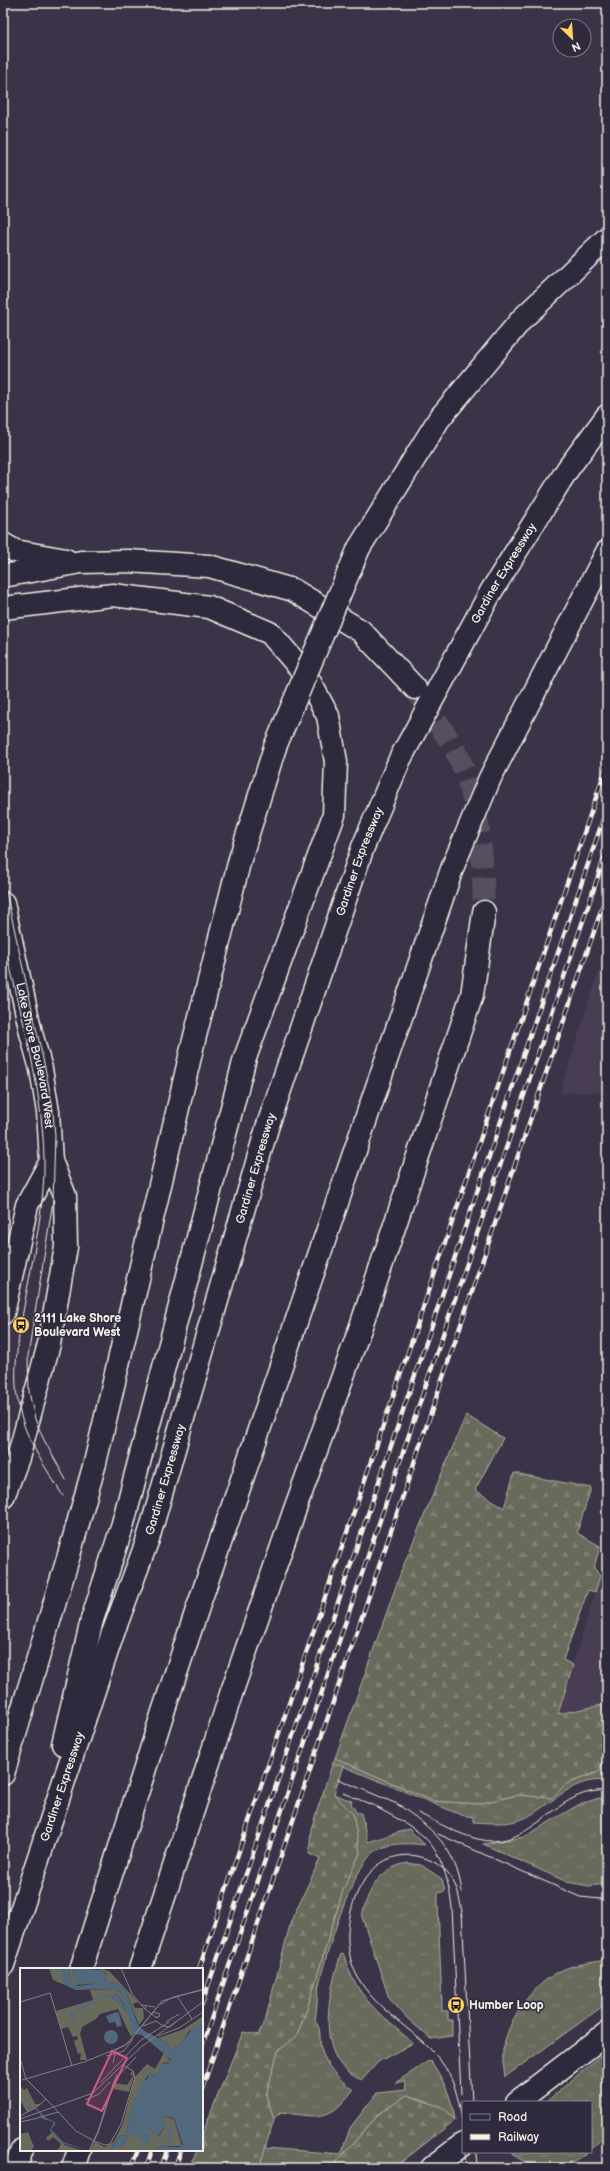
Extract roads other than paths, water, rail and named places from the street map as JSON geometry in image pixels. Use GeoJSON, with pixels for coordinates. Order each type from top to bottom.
{"type":"FeatureCollection","features":[{"type":"Feature","properties":{"kind":"main road"},"geometry":{"type":"LineString","coordinates":[[3,1774],[69,1555],[95,1462],[193,1044],[238,866],[274,747],[360,548],[439,419],[522,319],[607,238]]}},
{"type":"Feature","properties":{"kind":"main road","name":"Gardiner Expressway"},"geometry":{"type":"LineString","coordinates":[[3,1965],[113,1633],[148,1539],[267,1128],[363,847],[400,759],[492,590],[567,470],[607,416]]}},
{"type":"Feature","properties":{"kind":"main road"},"geometry":{"type":"LineString","coordinates":[[3,544],[16,551],[81,562]]}},
{"type":"Feature","properties":{"kind":"main road"},"geometry":{"type":"LineString","coordinates":[[80,1968],[197,1610],[452,866],[490,778],[607,552]]}},
{"type":"Feature","properties":{"kind":"main road"},"geometry":{"type":"LineString","coordinates":[[3,576],[81,562],[128,561],[209,566],[293,590],[361,631],[415,688]]}},
{"type":"Feature","properties":{"kind":"main road"},"geometry":{"type":"LineString","coordinates":[[3,608],[113,595],[209,607],[270,633],[306,675],[328,716],[336,762],[334,815],[245,1058],[122,1526],[92,1620],[35,1869]]}},
{"type":"Feature","properties":{"kind":"main road","name":"Lake Shore Boulevard West"},"geometry":{"type":"LineString","coordinates":[[3,904],[31,1033],[41,1069],[48,1112],[51,1161],[65,1196],[66,1247],[49,1344],[18,1458],[3,1497]]}},
{"type":"Feature","properties":{"kind":"main road"},"geometry":{"type":"LineString","coordinates":[[140,1968],[232,1691],[294,1512],[362,1326],[472,995],[484,912]]}},
{"type":"Feature","properties":{"kind":"main road"},"geometry":{"type":"LineString","coordinates":[[3,1313],[27,1205],[51,1161]]}},
{"type":"Feature","properties":{"kind":"main road"},"geometry":{"type":"LineString","coordinates":[[518,2101],[607,2033]]}},
{"type":"Feature","properties":{"kind":"main road"},"geometry":{"type":"LineString","coordinates":[[432,2168],[456,2149]]}},
{"type":"Feature","properties":{"kind":"main road"},"geometry":{"type":"LineString","coordinates":[[15,2168],[22,2151]]}},
{"type":"Feature","properties":{"kind":"main road"},"geometry":{"type":"LineString","coordinates":[[18,2168],[22,2151]]}},
{"type":"Feature","properties":{"kind":"main road"},"geometry":{"type":"LineString","coordinates":[[73,2168],[79,2151]]}},
{"type":"Feature","properties":{"kind":"tunnel"},"geometry":{"type":"LineString","coordinates":[[419,694],[458,756],[472,793],[479,832],[483,872],[484,912]]}},
{"type":"Feature","properties":{"kind":"tram line"},"geometry":{"type":"LineString","coordinates":[[3,878],[52,1102],[55,1135],[53,1201],[28,1356],[29,1392],[35,1419],[43,1438],[66,1480]]}},
{"type":"Feature","properties":{"kind":"tram line"},"geometry":{"type":"LineString","coordinates":[[3,937],[31,1055],[41,1115],[44,1145],[43,1192],[36,1244],[19,1338],[16,1364],[16,1390],[24,1427],[39,1458],[63,1496]]}},
{"type":"Feature","properties":{"kind":"tram line"},"geometry":{"type":"LineString","coordinates":[[338,1779],[402,1806]]}},
{"type":"Feature","properties":{"kind":"tram line"},"geometry":{"type":"LineString","coordinates":[[418,1813],[464,1835],[492,1841],[508,1839],[522,1832],[576,1797],[591,1792],[607,1791]]}},
{"type":"Feature","properties":{"kind":"tram line"},"geometry":{"type":"LineString","coordinates":[[343,1793],[382,1809]]}},
{"type":"Feature","properties":{"kind":"tram line"},"geometry":{"type":"LineString","coordinates":[[397,1804],[421,1822],[440,1840],[454,1863],[459,1876],[462,1892]]}},
{"type":"Feature","properties":{"kind":"tram line"},"geometry":{"type":"LineString","coordinates":[[376,1807],[419,1832],[431,1844],[436,1852],[447,1879],[452,1908],[461,2094]]}},
{"type":"Feature","properties":{"kind":"tram line"},"geometry":{"type":"LineString","coordinates":[[438,1834],[580,1897],[601,1899],[607,1898]]}},
{"type":"Feature","properties":{"kind":"tram line"},"geometry":{"type":"LineString","coordinates":[[462,2119],[455,2088],[449,2074],[440,2060],[413,2033],[383,2008],[370,1995],[359,1980],[352,1962],[348,1942],[348,1926],[356,1895],[364,1881],[374,1869],[386,1860],[400,1856],[423,1857],[438,1864],[450,1876],[457,1889],[463,1916]]}},
{"type":"Feature","properties":{"kind":"tram line"},"geometry":{"type":"LineString","coordinates":[[462,1912],[472,2101]]}},
{"type":"Feature","properties":{"kind":"tram line"},"geometry":{"type":"LineString","coordinates":[[465,2153],[466,2168]]}},
{"type":"Feature","properties":{"kind":"tram line"},"geometry":{"type":"LineString","coordinates":[[476,2153],[477,2168]]}},
{"type":"Feature","properties":{"kind":"railway"},"geometry":{"type":"LineString","coordinates":[[199,1968],[607,765]]}},
{"type":"Feature","properties":{"kind":"railway"},"geometry":{"type":"LineString","coordinates":[[203,2001],[607,808]]}},
{"type":"Feature","properties":{"kind":"railway"},"geometry":{"type":"LineString","coordinates":[[203,2043],[607,850]]}},
{"type":"Feature","properties":{"kind":"railway"},"geometry":{"type":"LineString","coordinates":[[203,2086],[607,893]]}},
{"type":"Feature","properties":{"kind":"railway"},"geometry":{"type":"LineString","coordinates":[[131,2168],[138,2151]]}},
{"type":"Feature","properties":{"kind":"railway"},"geometry":{"type":"LineString","coordinates":[[146,2168],[152,2151]]}},
{"type":"Feature","properties":{"kind":"railway"},"geometry":{"type":"LineString","coordinates":[[161,2168],[167,2151]]}},
{"type":"Feature","properties":{"kind":"railway"},"geometry":{"type":"LineString","coordinates":[[175,2168],[181,2151]]}},
{"type":"Feature","properties":{"kind":"place","name":"2111 Lake Shore Boulevard West"},"geometry":{"type":"Point","coordinates":[21,1325]}},
{"type":"Feature","properties":{"kind":"place","name":"Humber Loop"},"geometry":{"type":"Point","coordinates":[456,2005]}}]}
